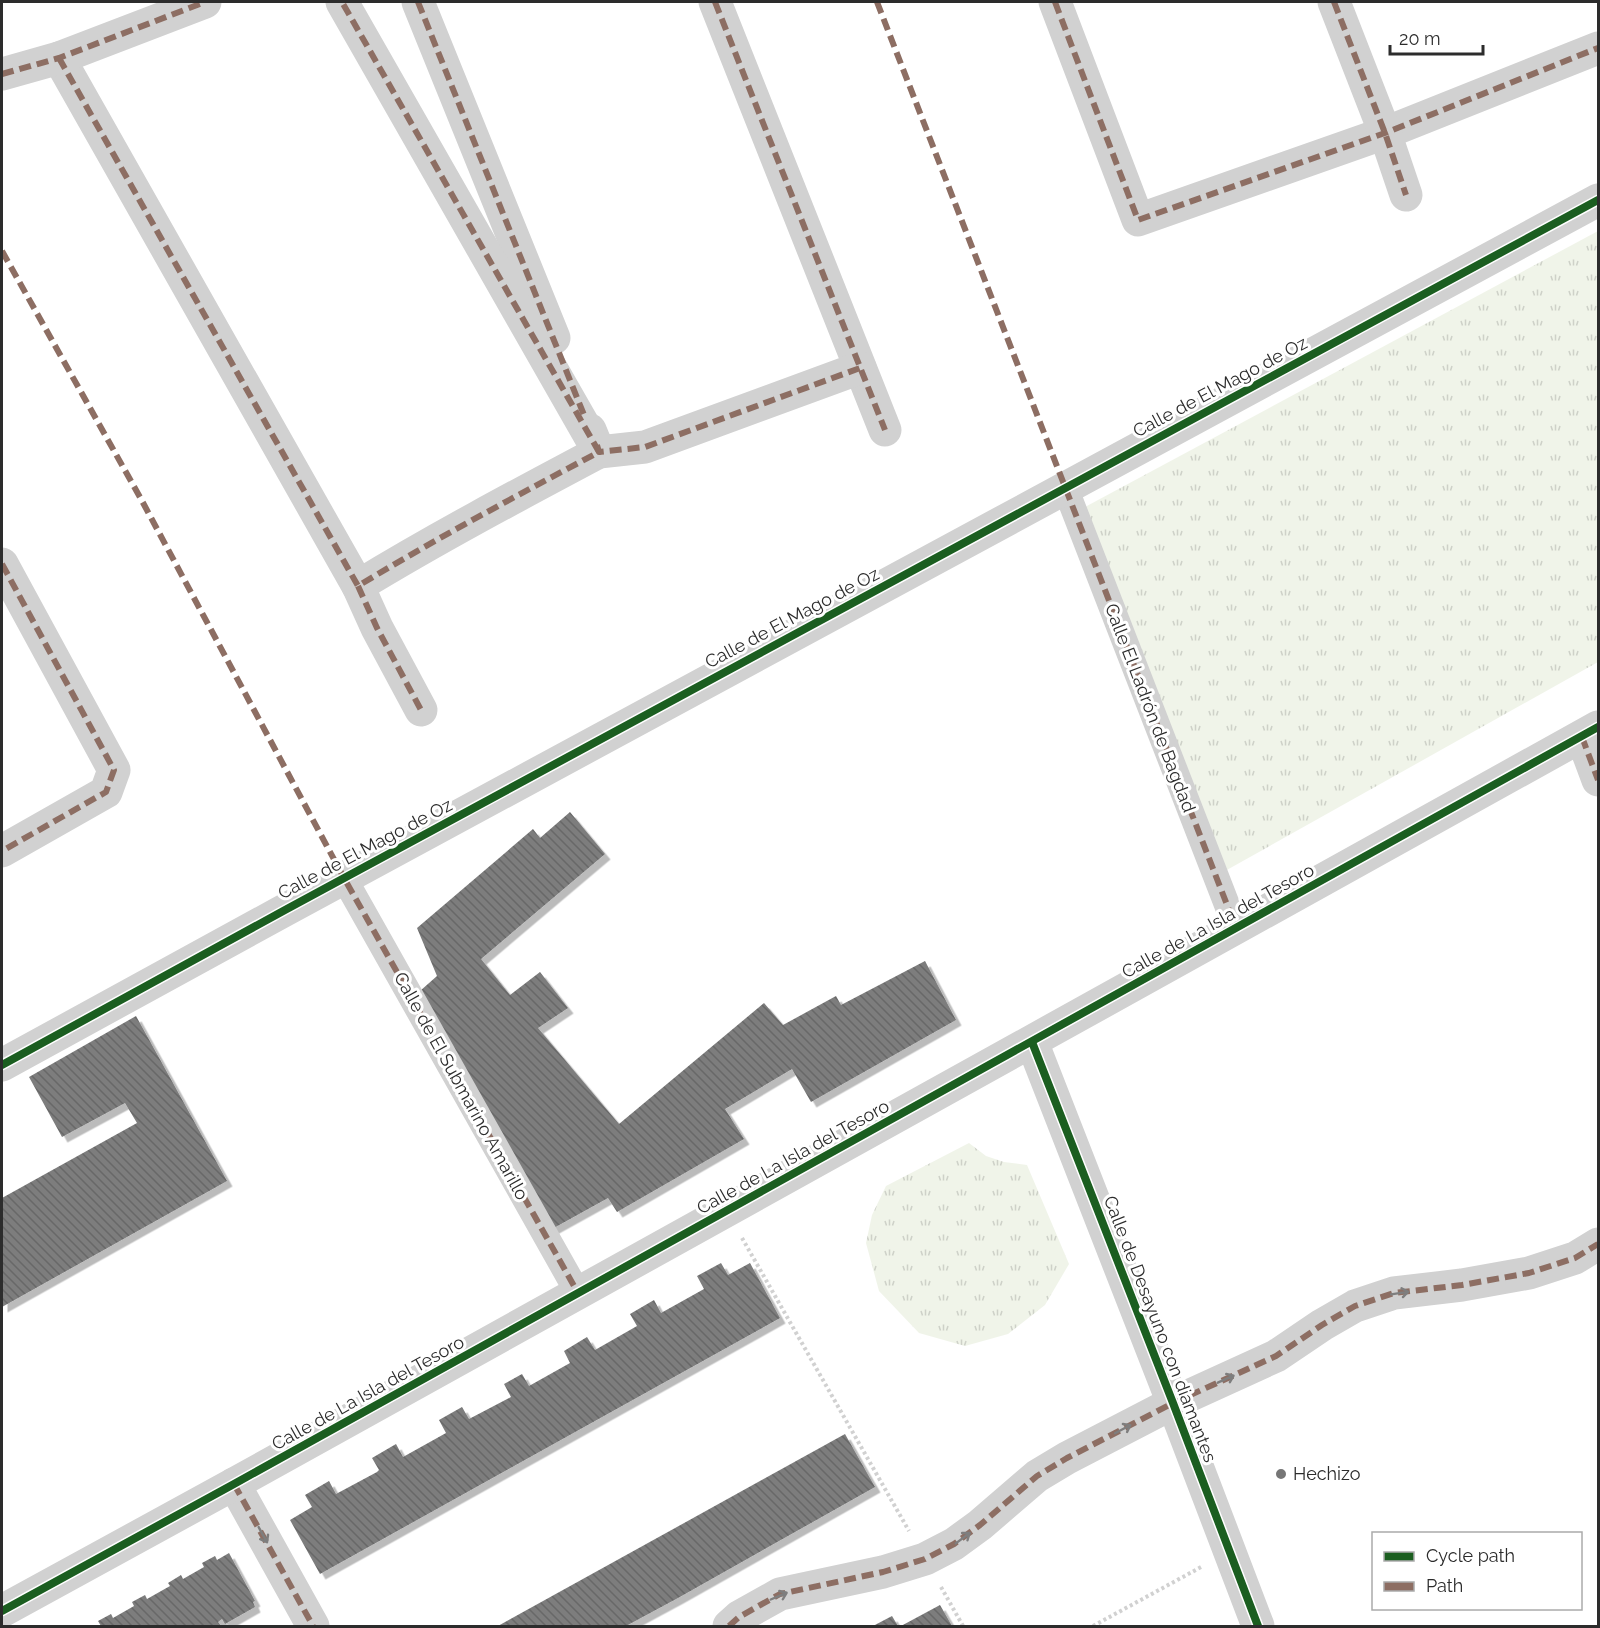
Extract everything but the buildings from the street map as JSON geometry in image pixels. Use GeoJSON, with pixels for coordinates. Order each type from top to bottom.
{"type":"FeatureCollection","features":[{"type":"Feature","properties":{"kind":"street"},"geometry":{"type":"LineString","coordinates":[[2,74],[59,58],[205,2]]}},
{"type":"Feature","properties":{"kind":"street"},"geometry":{"type":"LineString","coordinates":[[342,2],[599,452]]}},
{"type":"Feature","properties":{"kind":"street"},"geometry":{"type":"LineString","coordinates":[[418,2],[599,452]]}},
{"type":"Feature","properties":{"kind":"street"},"geometry":{"type":"LineString","coordinates":[[714,2],[885,430]]}},
{"type":"Feature","properties":{"kind":"street"},"geometry":{"type":"LineString","coordinates":[[1055,2],[1138,220],[1385,133],[1599,48]]}},
{"type":"Feature","properties":{"kind":"street"},"geometry":{"type":"LineString","coordinates":[[1334,2],[1385,133],[1406,195]]}},
{"type":"Feature","properties":{"kind":"street"},"geometry":{"type":"LineString","coordinates":[[59,58],[358,586],[377,628],[421,710]]}},
{"type":"Feature","properties":{"kind":"street","name":"Calle de El Mago de Oz"},"geometry":{"type":"LineString","coordinates":[[2,1065],[1065,487],[1599,200]]}},
{"type":"Feature","properties":{"kind":"street"},"geometry":{"type":"LineString","coordinates":[[358,586],[482,514],[599,452],[645,447],[860,368]]}},
{"type":"Feature","properties":{"kind":"street","name":"Calle El Ladrón de Bagdad"},"geometry":{"type":"LineString","coordinates":[[1065,487],[1236,928]]}},
{"type":"Feature","properties":{"kind":"street"},"geometry":{"type":"LineString","coordinates":[[2,564],[114,770],[106,792],[2,851]]}},
{"type":"Feature","properties":{"kind":"street"},"geometry":{"type":"LineString","coordinates":[[1590,732],[1599,780]]}},
{"type":"Feature","properties":{"kind":"street","name":"Calle de La Isla del Tesoro"},"geometry":{"type":"LineString","coordinates":[[2,1611],[1590,732]]}},
{"type":"Feature","properties":{"kind":"street","name":"Calle de El Submarino Amarillo"},"geometry":{"type":"LineString","coordinates":[[344,878],[578,1293]]}},
{"type":"Feature","properties":{"kind":"street","name":"Calle de Desayuno con diamantes"},"geometry":{"type":"LineString","coordinates":[[1032,1042],[1258,1626]]}},
{"type":"Feature","properties":{"kind":"street"},"geometry":{"type":"LineString","coordinates":[[729,1626],[739,1617],[780,1594],[883,1572],[925,1559],[971,1532],[1037,1476],[1067,1458],[1173,1403],[1276,1356],[1355,1306],[1394,1293],[1461,1285],[1529,1273],[1575,1258],[1599,1244]]}},
{"type":"Feature","properties":{"kind":"street"},"geometry":{"type":"LineString","coordinates":[[234,1484],[313,1626]]}},
{"type":"Feature","properties":{"kind":"path"},"geometry":{"type":"LineString","coordinates":[[726,1211],[963,1626]]}},
{"type":"Feature","properties":{"kind":"path"},"geometry":{"type":"LineString","coordinates":[[1093,1626],[1229,1551]]}},
{"type":"Feature","properties":{"kind":"green space"},"geometry":{"type":"Polygon","coordinates":[[[1598,231],[1598,662],[1225,871],[1085,507],[1598,231]]]}},
{"type":"Feature","properties":{"kind":"green space"},"geometry":{"type":"Polygon","coordinates":[[[969,1143],[986,1156],[1004,1162],[1027,1165],[1069,1264],[1045,1305],[1008,1334],[965,1346],[919,1333],[879,1291],[866,1243],[872,1215],[886,1186],[969,1143]]]}},
{"type":"Feature","properties":{"kind":"marked path"},"geometry":{"type":"LineString","coordinates":[[2,74],[59,58],[205,2]]}},
{"type":"Feature","properties":{"kind":"marked path"},"geometry":{"type":"LineString","coordinates":[[59,58],[358,586],[599,452],[342,2]]}},
{"type":"Feature","properties":{"kind":"marked path"},"geometry":{"type":"LineString","coordinates":[[418,2],[584,415]]}},
{"type":"Feature","properties":{"kind":"marked path"},"geometry":{"type":"LineString","coordinates":[[715,2],[885,430]]}},
{"type":"Feature","properties":{"kind":"marked path"},"geometry":{"type":"LineString","coordinates":[[877,2],[1236,928]]}},
{"type":"Feature","properties":{"kind":"marked path"},"geometry":{"type":"LineString","coordinates":[[1055,2],[1138,220],[1385,133],[1598,48]]}},
{"type":"Feature","properties":{"kind":"marked path"},"geometry":{"type":"LineString","coordinates":[[1334,2],[1385,133],[1406,195]]}},
{"type":"Feature","properties":{"kind":"marked path"},"geometry":{"type":"LineString","coordinates":[[2,251],[141,499],[344,878],[578,1293]]}},
{"type":"Feature","properties":{"kind":"marked path"},"geometry":{"type":"LineString","coordinates":[[597,445],[599,452],[645,447],[860,368]]}},
{"type":"Feature","properties":{"kind":"marked path"},"geometry":{"type":"LineString","coordinates":[[2,564],[114,770],[106,792],[2,851]]}},
{"type":"Feature","properties":{"kind":"marked path"},"geometry":{"type":"LineString","coordinates":[[358,586],[377,628],[421,710]]}},
{"type":"Feature","properties":{"kind":"marked path"},"geometry":{"type":"LineString","coordinates":[[1582,737],[1598,780]]}},
{"type":"Feature","properties":{"kind":"marked path"},"geometry":{"type":"LineString","coordinates":[[729,1626],[739,1617],[780,1594],[883,1572],[925,1559],[954,1544],[1037,1476],[1067,1458],[1173,1403],[1276,1356],[1355,1306],[1394,1293],[1462,1285],[1529,1273],[1575,1258],[1598,1244]]}},
{"type":"Feature","properties":{"kind":"marked path"},"geometry":{"type":"LineString","coordinates":[[234,1484],[313,1626]]}},
{"type":"Feature","properties":{"kind":"cycle path"},"geometry":{"type":"LineString","coordinates":[[2,1065],[1598,200]]}},
{"type":"Feature","properties":{"kind":"cycle path"},"geometry":{"type":"LineString","coordinates":[[2,1611],[1598,727]]}},
{"type":"Feature","properties":{"kind":"cycle path"},"geometry":{"type":"LineString","coordinates":[[1032,1042],[1258,1626]]}},
{"type":"Feature","properties":{"kind":"place","name":"Hechizo"},"geometry":{"type":"Point","coordinates":[1281,1474]}}]}
